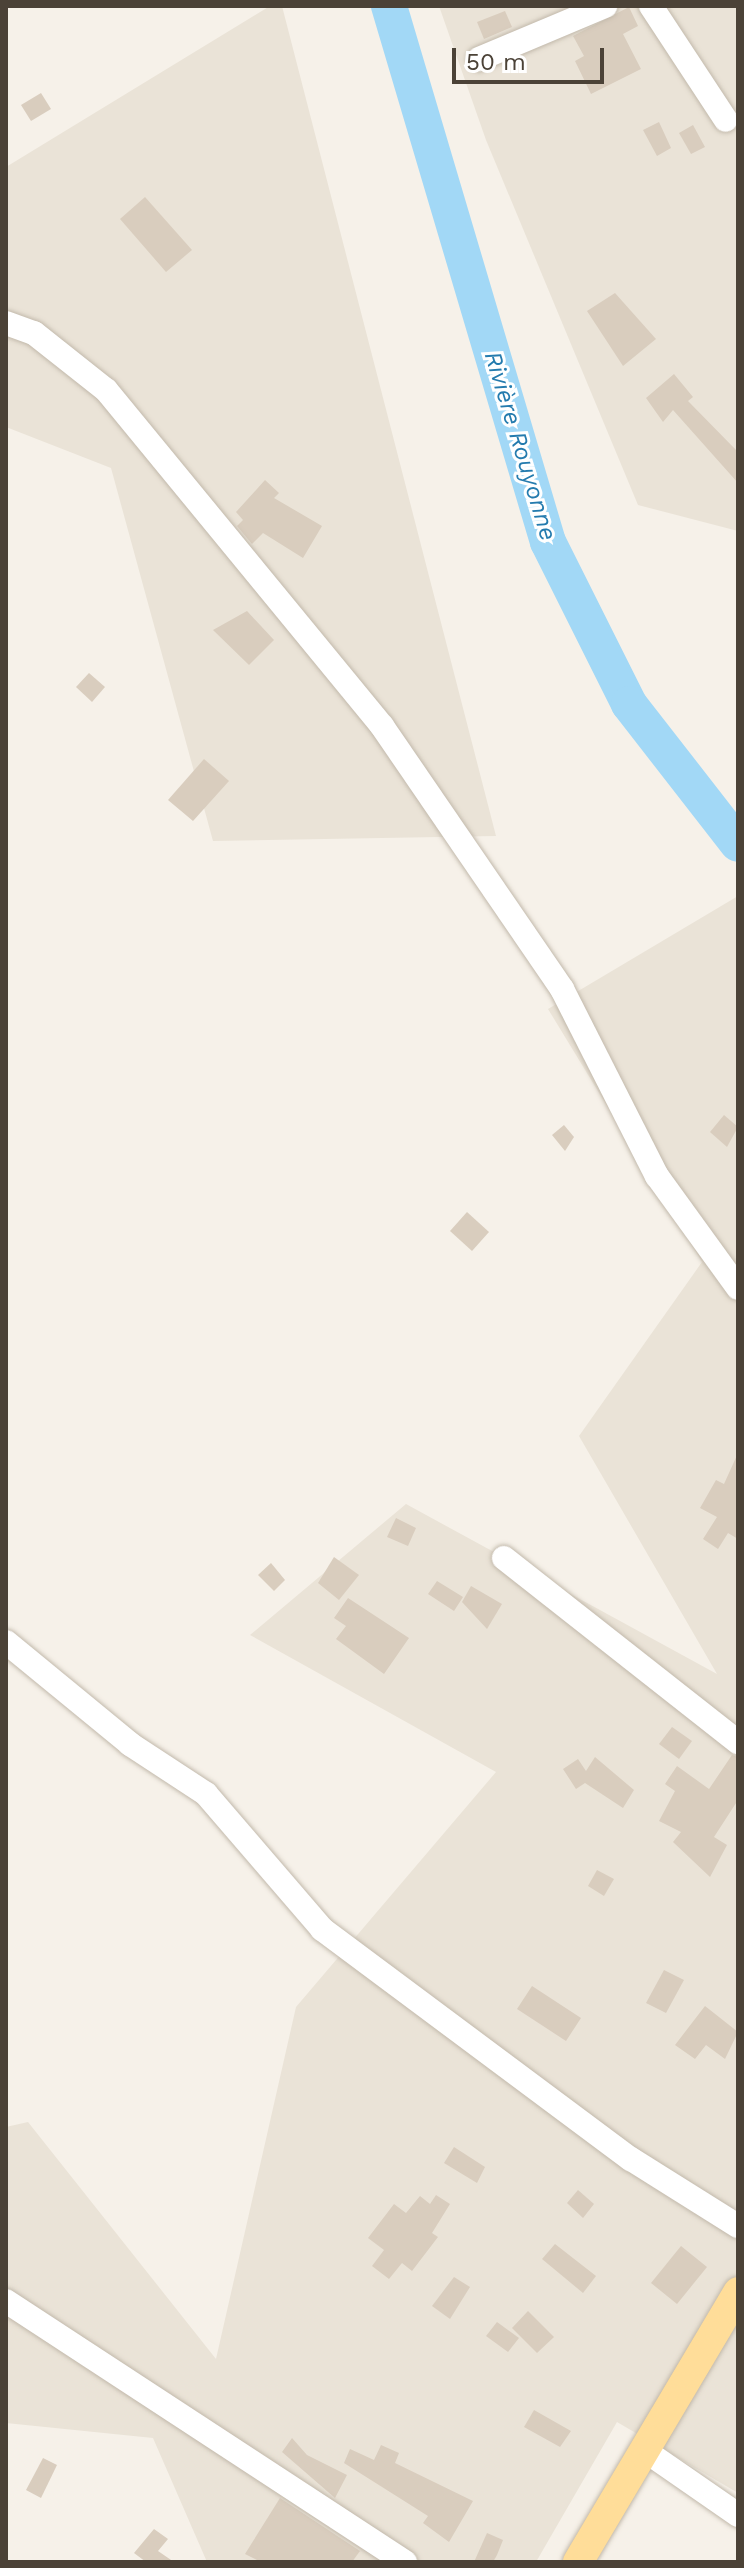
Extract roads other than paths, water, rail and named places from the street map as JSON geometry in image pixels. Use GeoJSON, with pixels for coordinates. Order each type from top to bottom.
{"type":"FeatureCollection","features":[{"type":"Feature","properties":{"kind":"main road"},"geometry":{"type":"LineString","coordinates":[[578,2562],[647,2452],[738,2292]]}},
{"type":"Feature","properties":{"kind":"street"},"geometry":{"type":"LineString","coordinates":[[479,59],[605,6]]}},
{"type":"Feature","properties":{"kind":"street"},"geometry":{"type":"LineString","coordinates":[[651,6],[726,120]]}},
{"type":"Feature","properties":{"kind":"street"},"geometry":{"type":"LineString","coordinates":[[6,323],[34,333],[106,390],[382,726],[562,989],[657,1176],[738,1288]]}},
{"type":"Feature","properties":{"kind":"street"},"geometry":{"type":"LineString","coordinates":[[504,1558],[738,1742]]}},
{"type":"Feature","properties":{"kind":"street"},"geometry":{"type":"LineString","coordinates":[[6,1642],[130,1744],[206,1794],[322,1929],[631,2159],[738,2226]]}},
{"type":"Feature","properties":{"kind":"street"},"geometry":{"type":"LineString","coordinates":[[6,2301],[405,2562]]}},
{"type":"Feature","properties":{"kind":"street"},"geometry":{"type":"LineString","coordinates":[[647,2452],[738,2515]]}},
{"type":"Feature","properties":{"kind":"waterway","name":"Rivière Rouyonne"},"geometry":{"type":"LineString","coordinates":[[389,6],[548,542],[629,704],[738,844]]}}]}
